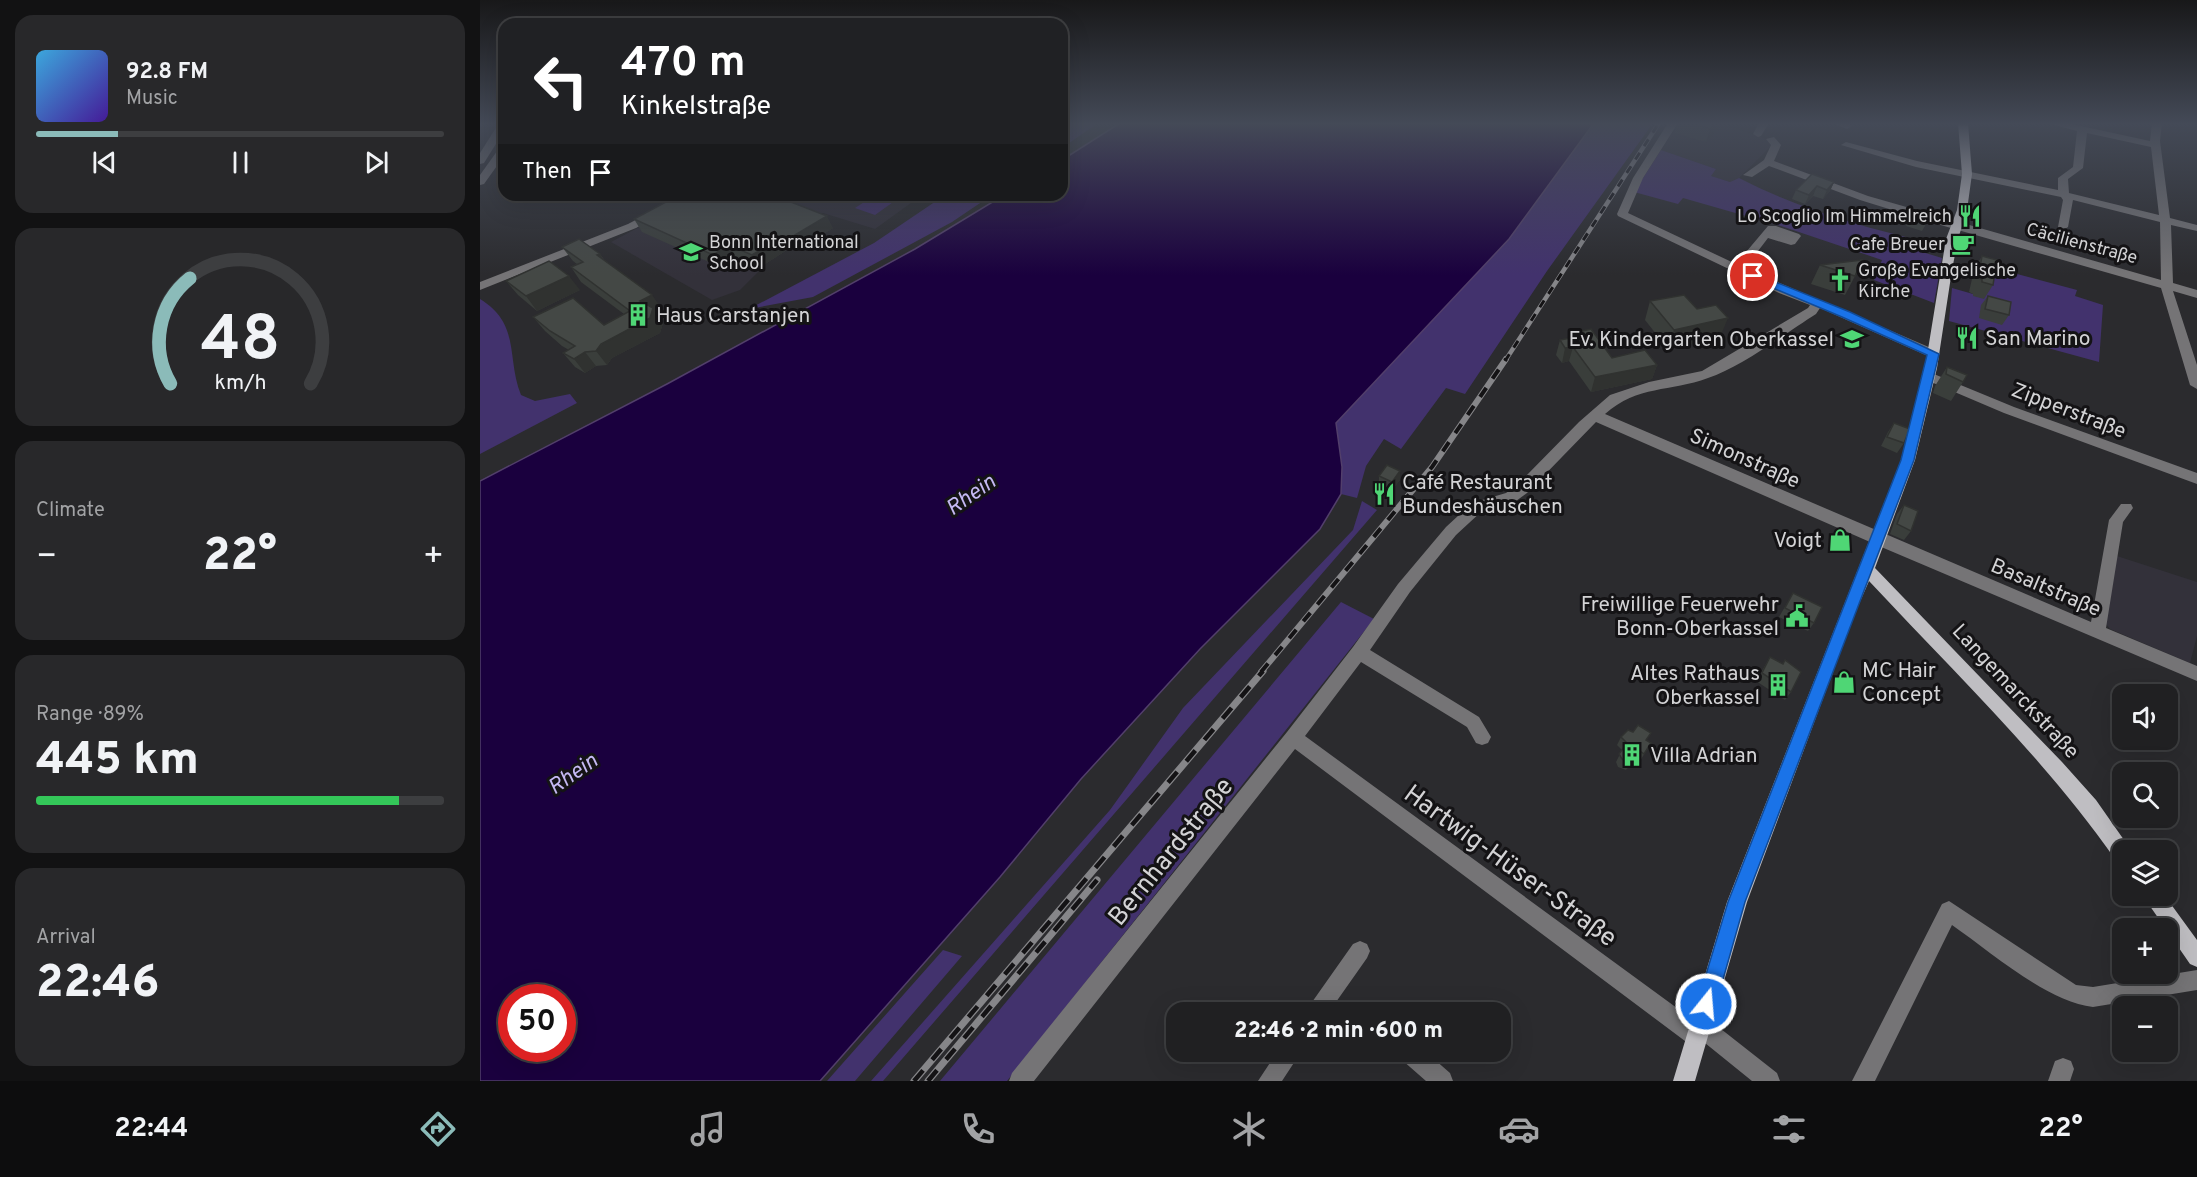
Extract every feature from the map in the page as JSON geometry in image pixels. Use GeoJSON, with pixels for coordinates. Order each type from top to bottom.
{"type":"FeatureCollection","features":[{"type":"Feature","properties":{"kind":"main road"},"geometry":{"type":"LineString","coordinates":[[1684,1081],[1737,902],[1908,460],[1934,354],[1946,270],[1967,174]]}},
{"type":"Feature","properties":{"kind":"main road","name":"Langemarckstraße"},"geometry":{"type":"LineString","coordinates":[[1867,569],[2056,768],[2089,806],[2113,840]]}},
{"type":"Feature","properties":{"kind":"main road"},"geometry":{"type":"LineString","coordinates":[[2160,906],[2197,957]]}},
{"type":"Feature","properties":{"kind":"street"},"geometry":{"type":"LineString","coordinates":[[1640,173],[1622,214],[1738,269],[1934,354]]}},
{"type":"Feature","properties":{"kind":"street","name":"Cäcilienstraße"},"geometry":{"type":"LineString","coordinates":[[1799,173],[1864,198],[1957,227],[2197,294]]}},
{"type":"Feature","properties":{"kind":"street"},"geometry":{"type":"LineString","coordinates":[[2063,227],[2068,200],[2065,195],[2063,178],[2070,173]]}},
{"type":"Feature","properties":{"kind":"street"},"geometry":{"type":"LineString","coordinates":[[2159,173],[2165,220],[2168,285],[2174,317],[2189,354],[2197,385]]}},
{"type":"Feature","properties":{"kind":"street"},"geometry":{"type":"LineString","coordinates":[[1967,174],[2065,195],[2197,228]]}},
{"type":"Feature","properties":{"kind":"street"},"geometry":{"type":"LineString","coordinates":[[480,286],[632,226],[680,201]]}},
{"type":"Feature","properties":{"kind":"street"},"geometry":{"type":"LineString","coordinates":[[1738,269],[1766,234]]}},
{"type":"Feature","properties":{"kind":"street","name":"Bernhardstraße"},"geometry":{"type":"LineString","coordinates":[[1020,1081],[1293,738],[1359,652],[1404,588],[1461,519],[1477,507],[1511,496],[1522,489],[1616,398],[1626,392],[1649,386],[1705,375],[1727,364],[1812,311],[1818,302]]}},
{"type":"Feature","properties":{"kind":"street","name":"Zipperstraße"},"geometry":{"type":"LineString","coordinates":[[1929,376],[2009,410],[2197,479]]}},
{"type":"Feature","properties":{"kind":"street","name":"Simonstraße"},"geometry":{"type":"LineString","coordinates":[[1594,417],[1601,418],[1878,540]]}},
{"type":"Feature","properties":{"kind":"street"},"geometry":{"type":"LineString","coordinates":[[2097,631],[2116,520],[2126,508]]}},
{"type":"Feature","properties":{"kind":"street","name":"Basaltstraße"},"geometry":{"type":"LineString","coordinates":[[1878,540],[2197,674]]}},
{"type":"Feature","properties":{"kind":"street"},"geometry":{"type":"LineString","coordinates":[[1359,652],[1473,722],[1482,737]]}},
{"type":"Feature","properties":{"kind":"street","name":"Hartwig-Hüser-Straße"},"geometry":{"type":"LineString","coordinates":[[1293,738],[1769,1081]]}},
{"type":"Feature","properties":{"kind":"street"},"geometry":{"type":"LineString","coordinates":[[1863,1081],[1949,911],[2061,989],[2076,995],[2093,997],[2197,980]]}},
{"type":"Feature","properties":{"kind":"street"},"geometry":{"type":"LineString","coordinates":[[1324,1002],[1360,951]]}},
{"type":"Feature","properties":{"kind":"street"},"geometry":{"type":"LineString","coordinates":[[1269,1081],[1283,1062]]}},
{"type":"Feature","properties":{"kind":"street"},"geometry":{"type":"LineString","coordinates":[[1421,1062],[1442,1081]]}},
{"type":"Feature","properties":{"kind":"shaded area"},"geometry":{"type":"Polygon","coordinates":[[[1557,173],[1617,173],[1547,271],[1465,394],[1446,388],[1401,449],[1384,439],[1366,466],[1357,498],[1341,494],[1342,467],[1336,423],[1509,239],[1557,173]]]}},
{"type":"Feature","properties":{"kind":"shaded area"},"geometry":{"type":"Polygon","coordinates":[[[1646,173],[1713,173],[1711,176],[1730,182],[1739,178],[1761,189],[1829,215],[1922,241],[1919,251],[1942,258],[1934,303],[1874,280],[1882,260],[1781,226],[1683,198],[1678,204],[1634,192],[1646,173]]]}},
{"type":"Feature","properties":{"kind":"shaded area"},"geometry":{"type":"Polygon","coordinates":[[[1712,173],[1744,173],[1730,182],[1710,176],[1712,173]]]}},
{"type":"Feature","properties":{"kind":"shaded area","name":"Bonn International School"},"geometry":{"type":"Polygon","coordinates":[[[689,201],[914,201],[875,229],[823,213],[813,215],[738,261],[759,271],[740,290],[712,300],[611,242],[689,201]]]}},
{"type":"Feature","properties":{"kind":"shaded area"},"geometry":{"type":"Polygon","coordinates":[[[866,201],[895,201],[875,215],[855,208],[866,201]]]}},
{"type":"Feature","properties":{"kind":"shaded area"},"geometry":{"type":"Polygon","coordinates":[[[936,201],[983,201],[952,222],[813,297],[749,309],[874,243],[936,201]]]}},
{"type":"Feature","properties":{"kind":"shaded area"},"geometry":{"type":"Polygon","coordinates":[[[1976,263],[2077,290],[2075,296],[2103,305],[2099,362],[1949,321],[1952,288],[1973,294],[1973,296],[1976,263]]]}},
{"type":"Feature","properties":{"kind":"shaded area"},"geometry":{"type":"Polygon","coordinates":[[[480,299],[502,319],[507,330],[521,395],[535,401],[570,394],[577,403],[480,454],[480,299]]]}},
{"type":"Feature","properties":{"kind":"shaded area"},"geometry":{"type":"Polygon","coordinates":[[[1362,501],[1377,510],[883,1081],[871,1081],[1110,810],[1183,708],[1353,530],[1362,501]]]}},
{"type":"Feature","properties":{"kind":"shaded area"},"geometry":{"type":"Polygon","coordinates":[[[2117,556],[2197,582],[2197,636],[2190,663],[2110,629],[2106,624],[2117,556]]]}},
{"type":"Feature","properties":{"kind":"shaded area"},"geometry":{"type":"Polygon","coordinates":[[[1341,602],[1374,619],[1007,1081],[940,1081],[1341,602]]]}},
{"type":"Feature","properties":{"kind":"shaded area"},"geometry":{"type":"Polygon","coordinates":[[[943,950],[962,956],[855,1081],[827,1081],[943,950]]]}},
{"type":"Feature","properties":{"kind":"water","name":"Rhein"},"geometry":{"type":"Polygon","coordinates":[[[1068,173],[1557,173],[1509,239],[1336,423],[1342,467],[1341,494],[1320,529],[1200,649],[1081,779],[1000,877],[820,1081],[480,1081],[480,481],[667,384],[915,249],[994,201],[1068,201],[1068,173]]]}},
{"type":"Feature","properties":{"kind":"building"},"geometry":{"type":"Polygon","coordinates":[[[1812,174],[1834,182],[1827,190],[1817,186],[1809,195],[1796,190],[1812,174]]]}},
{"type":"Feature","properties":{"kind":"building"},"geometry":{"type":"Polygon","coordinates":[[[668,201],[788,201],[827,216],[790,238],[784,236],[752,255],[729,245],[713,255],[634,219],[668,201]]]}},
{"type":"Feature","properties":{"kind":"building"},"geometry":{"type":"Polygon","coordinates":[[[1914,208],[1932,214],[1928,221],[1911,216],[1914,208]]]}},
{"type":"Feature","properties":{"kind":"building"},"geometry":{"type":"Polygon","coordinates":[[[579,239],[652,295],[640,301],[653,308],[650,318],[601,344],[596,351],[585,352],[574,359],[563,353],[575,346],[550,331],[533,317],[573,298],[604,325],[630,311],[571,267],[583,262],[562,247],[579,239]]]}},
{"type":"Feature","properties":{"kind":"building"},"geometry":{"type":"Polygon","coordinates":[[[1982,256],[1997,260],[1993,285],[1982,282],[1982,279],[1978,278],[1982,256]]]}},
{"type":"Feature","properties":{"kind":"building"},"geometry":{"type":"Polygon","coordinates":[[[1862,260],[1855,276],[1820,265],[1862,260]]]}},
{"type":"Feature","properties":{"kind":"building"},"geometry":{"type":"Polygon","coordinates":[[[549,261],[569,276],[526,296],[506,281],[549,261]]]}},
{"type":"Feature","properties":{"kind":"building"},"geometry":{"type":"Polygon","coordinates":[[[1684,295],[1697,309],[1716,305],[1728,318],[1674,330],[1650,301],[1684,295]]]}},
{"type":"Feature","properties":{"kind":"building"},"geometry":{"type":"Polygon","coordinates":[[[1988,296],[2011,302],[2009,315],[1985,309],[1988,296]]]}},
{"type":"Feature","properties":{"kind":"building"},"geometry":{"type":"Polygon","coordinates":[[[1591,329],[1612,358],[1645,350],[1657,365],[1595,377],[1573,347],[1565,348],[1560,340],[1581,336],[1578,332],[1591,329]]]}},
{"type":"Feature","properties":{"kind":"building"},"geometry":{"type":"Polygon","coordinates":[[[1947,367],[1967,375],[1963,382],[1946,374],[1947,367]]]}},
{"type":"Feature","properties":{"kind":"building"},"geometry":{"type":"Polygon","coordinates":[[[1894,423],[1910,429],[1904,443],[1887,437],[1894,423]]]}},
{"type":"Feature","properties":{"kind":"building"},"geometry":{"type":"Polygon","coordinates":[[[1387,465],[1400,471],[1392,482],[1379,476],[1387,465]]]}},
{"type":"Feature","properties":{"kind":"building"},"geometry":{"type":"Polygon","coordinates":[[[1904,505],[1918,511],[1911,531],[1897,524],[1904,505]]]}},
{"type":"Feature","properties":{"kind":"building"},"geometry":{"type":"Polygon","coordinates":[[[1793,593],[1822,607],[1814,623],[1785,608],[1793,593]]]}},
{"type":"Feature","properties":{"kind":"building"},"geometry":{"type":"Polygon","coordinates":[[[1770,657],[1783,664],[1785,660],[1801,672],[1791,692],[1762,673],[1770,657]]]}},
{"type":"Feature","properties":{"kind":"building","name":"Villa Adrian"},"geometry":{"type":"Polygon","coordinates":[[[1638,725],[1651,733],[1646,740],[1651,743],[1644,754],[1640,751],[1630,763],[1622,759],[1619,754],[1627,743],[1621,737],[1628,730],[1633,732],[1638,725]]]}},
{"type":"Feature","properties":{"kind":"railway"},"geometry":{"type":"LineString","coordinates":[[1505,361],[1626,173]]}},
{"type":"Feature","properties":{"kind":"railway"},"geometry":{"type":"LineString","coordinates":[[1261,672],[1432,467],[1506,359]]}},
{"type":"Feature","properties":{"kind":"railway"},"geometry":{"type":"LineString","coordinates":[[914,1081],[1263,671]]}},
{"type":"Feature","properties":{"kind":"railway"},"geometry":{"type":"LineString","coordinates":[[928,1081],[1097,880]]}},
{"type":"Feature","properties":{"kind":"place","name":"Lo Scoglio Im Himmelreich"},"geometry":{"type":"Point","coordinates":[1970,216]}},
{"type":"Feature","properties":{"kind":"place","name":"Cafe Breuer"},"geometry":{"type":"Point","coordinates":[1963,244]}},
{"type":"Feature","properties":{"kind":"place","name":"Bonn International School"},"geometry":{"type":"Point","coordinates":[691,252]}},
{"type":"Feature","properties":{"kind":"place","name":"Große Evangelische Kirche"},"geometry":{"type":"Point","coordinates":[1840,280]}},
{"type":"Feature","properties":{"kind":"place","name":"Haus Carstanjen"},"geometry":{"type":"Point","coordinates":[638,315]}},
{"type":"Feature","properties":{"kind":"place","name":"San Marino"},"geometry":{"type":"Point","coordinates":[1967,338]}},
{"type":"Feature","properties":{"kind":"place","name":"Ev. Kindergarten Oberkassel"},"geometry":{"type":"Point","coordinates":[1852,339]}},
{"type":"Feature","properties":{"kind":"place","name":"Café Restaurant Bundeshäuschen"},"geometry":{"type":"Point","coordinates":[1384,494]}},
{"type":"Feature","properties":{"kind":"place","name":"Voigt"},"geometry":{"type":"Point","coordinates":[1840,540]}},
{"type":"Feature","properties":{"kind":"place","name":"Freiwillige Feuerwehr Bonn-Oberkassel"},"geometry":{"type":"Point","coordinates":[1797,616]}},
{"type":"Feature","properties":{"kind":"place","name":"MC Hair Concept"},"geometry":{"type":"Point","coordinates":[1844,682]}},
{"type":"Feature","properties":{"kind":"place","name":"Altes Rathaus Oberkassel"},"geometry":{"type":"Point","coordinates":[1778,685]}},
{"type":"Feature","properties":{"kind":"place","name":"Villa Adrian"},"geometry":{"type":"Point","coordinates":[1632,755]}},
{"type":"Feature","properties":{"kind":"route"},"geometry":{"type":"LineString","coordinates":[[1706,1004],[1737,902],[1908,460],[1934,354],[1846,314],[1753,276]]}}]}
